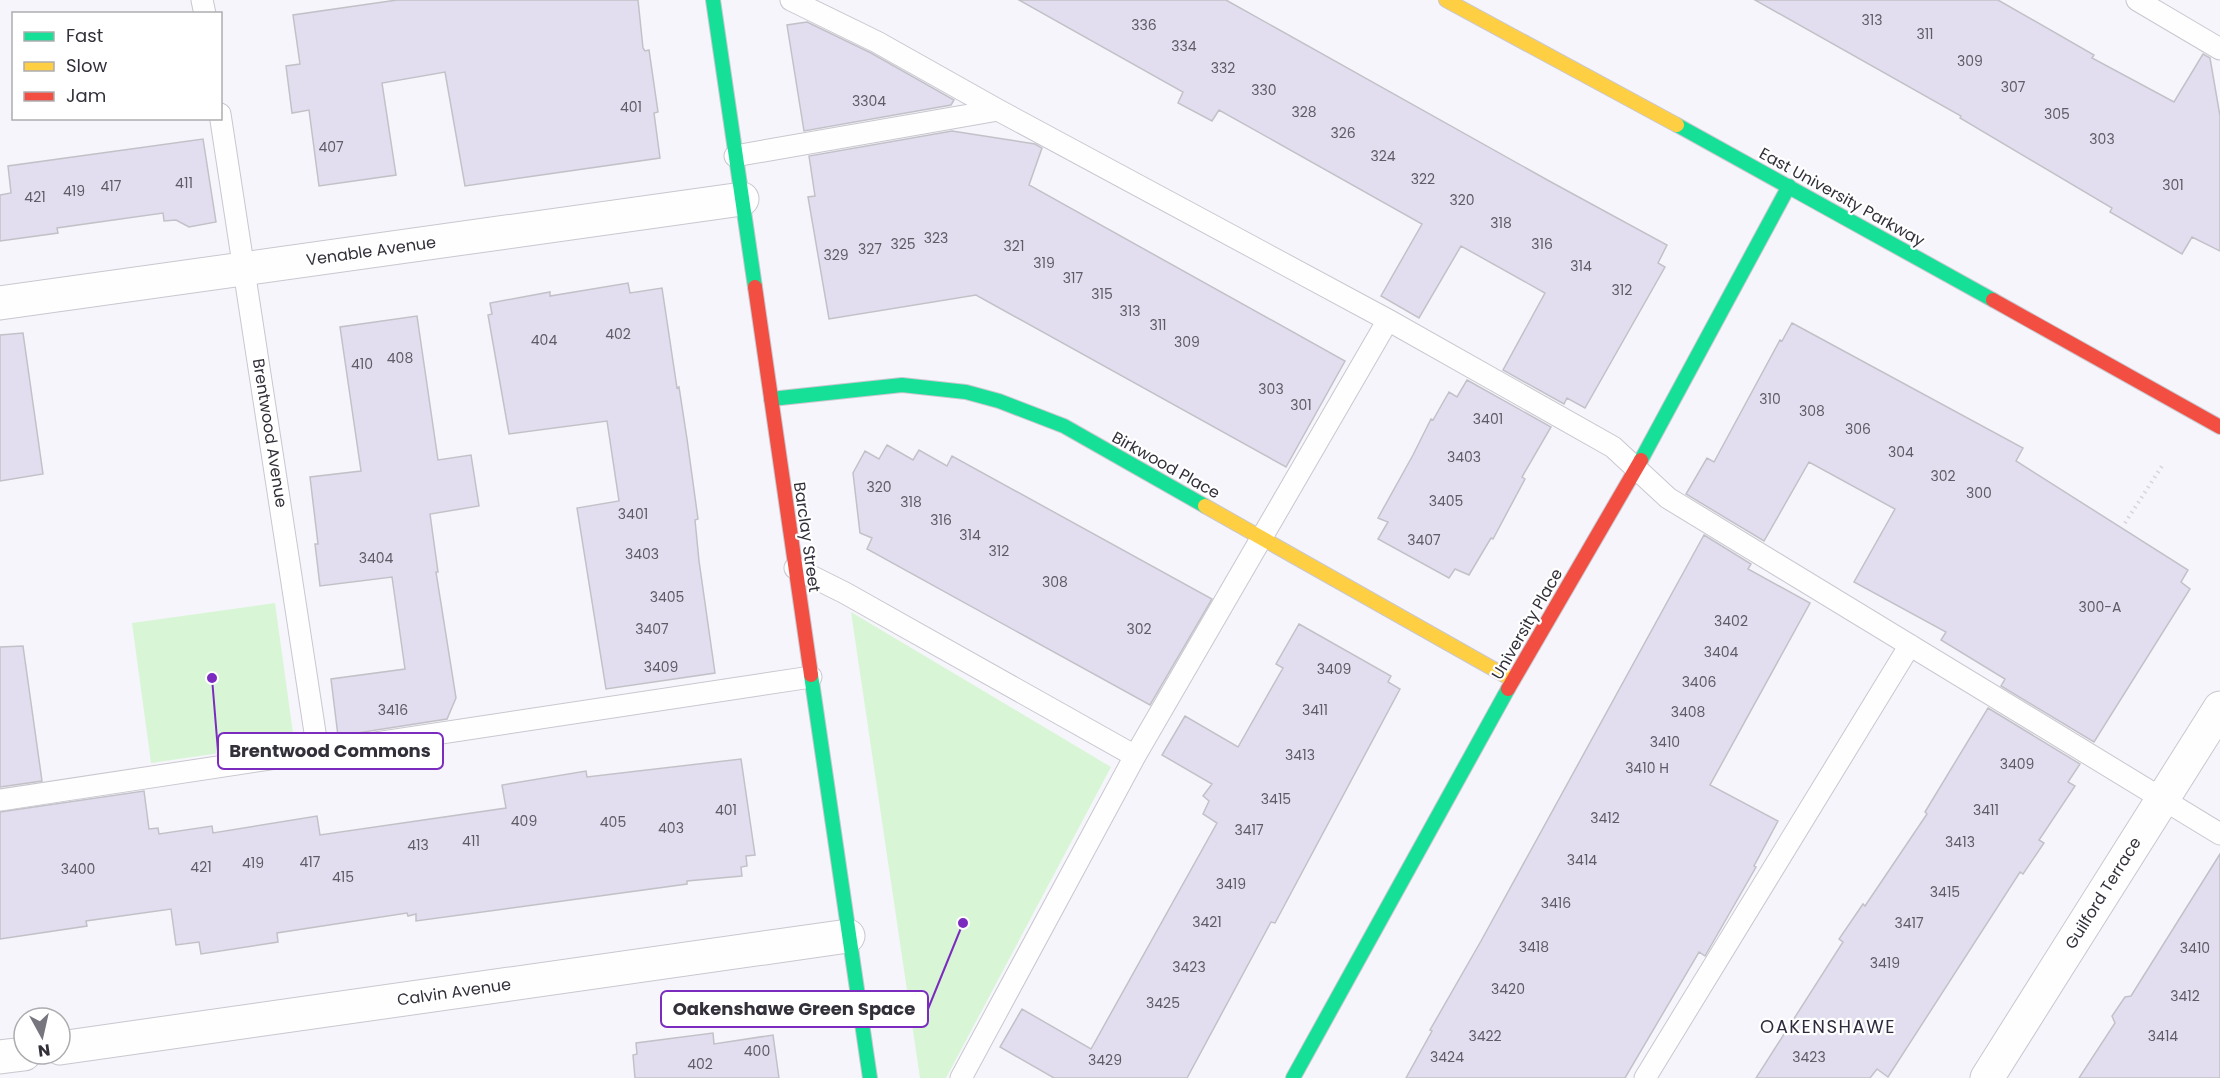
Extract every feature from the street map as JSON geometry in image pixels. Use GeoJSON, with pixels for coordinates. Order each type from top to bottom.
{"type":"FeatureCollection","features":[{"type":"Feature","properties":{"kind":"street","name":"Barclay Street"},"geometry":{"type":"LineString","coordinates":[[713,0],[870,1078]]}},
{"type":"Feature","properties":{"kind":"street","name":"East University Parkway"},"geometry":{"type":"LineString","coordinates":[[1446,0],[1789,186],[2220,427]]}},
{"type":"Feature","properties":{"kind":"street","name":"University Place"},"geometry":{"type":"LineString","coordinates":[[1293,1078],[1513,680],[1636,469],[1789,186]]}},
{"type":"Feature","properties":{"kind":"street","name":"Venable Avenue"},"geometry":{"type":"LineString","coordinates":[[0,303],[742,199]]}},
{"type":"Feature","properties":{"kind":"street","name":"Birkwood Place"},"geometry":{"type":"LineString","coordinates":[[771,399],[902,385],[966,392],[1036,414],[1064,426],[1513,680]]}},
{"type":"Feature","properties":{"kind":"street","name":"Guilford Terrace"},"geometry":{"type":"LineString","coordinates":[[1987,1078],[2220,708]]}},
{"type":"Feature","properties":{"kind":"street","name":"Calvin Avenue"},"geometry":{"type":"LineString","coordinates":[[72,1046],[848,936]]}},
{"type":"Feature","properties":{"kind":"lane"},"geometry":{"type":"LineString","coordinates":[[791,0],[877,42],[998,110],[1388,320],[1613,447],[1668,498],[2220,834]]}},
{"type":"Feature","properties":{"kind":"lane"},"geometry":{"type":"LineString","coordinates":[[2137,0],[2220,50]]}},
{"type":"Feature","properties":{"kind":"lane"},"geometry":{"type":"LineString","coordinates":[[735,156],[998,110]]}},
{"type":"Feature","properties":{"kind":"lane","name":"Brentwood Avenue"},"geometry":{"type":"LineString","coordinates":[[221,120],[318,752]]}},
{"type":"Feature","properties":{"kind":"lane"},"geometry":{"type":"LineString","coordinates":[[961,1078],[1135,756],[1388,320]]}},
{"type":"Feature","properties":{"kind":"lane"},"geometry":{"type":"LineString","coordinates":[[795,568],[845,593],[1135,756]]}},
{"type":"Feature","properties":{"kind":"lane"},"geometry":{"type":"LineString","coordinates":[[1645,1078],[1910,645]]}},
{"type":"Feature","properties":{"kind":"lane"},"geometry":{"type":"LineString","coordinates":[[0,800],[811,677]]}},
{"type":"Feature","properties":{"kind":"path"},"geometry":{"type":"LineString","coordinates":[[2125,523],[2162,466]]}},
{"type":"Feature","properties":{"kind":"green space"},"geometry":{"type":"Polygon","coordinates":[[[275,603],[293,733],[274,745],[151,763],[132,623],[275,603]]]}},
{"type":"Feature","properties":{"kind":"green space"},"geometry":{"type":"Polygon","coordinates":[[[851,612],[1111,767],[946,1078],[920,1078],[851,612]]]}},
{"type":"Feature","properties":{"kind":"building"},"geometry":{"type":"Polygon","coordinates":[[[397,0],[638,0],[643,48],[645,51],[649,50],[658,112],[654,113],[660,158],[465,186],[445,72],[382,83],[396,175],[319,186],[309,110],[292,113],[286,66],[300,64],[293,15],[397,0]]]}},
{"type":"Feature","properties":{"kind":"building"},"geometry":{"type":"Polygon","coordinates":[[[1019,0],[1226,0],[1667,245],[1658,263],[1665,267],[1585,408],[1567,398],[1564,404],[1503,370],[1545,293],[1461,246],[1419,318],[1381,296],[1422,224],[1219,110],[1212,121],[1178,103],[1183,92],[1019,0]]]}},
{"type":"Feature","properties":{"kind":"building"},"geometry":{"type":"Polygon","coordinates":[[[1755,0],[1998,0],[2094,55],[2092,58],[2174,102],[2203,54],[2210,58],[2220,116],[2220,251],[2192,237],[2182,254],[2110,212],[2112,208],[1960,118],[1961,116],[1755,0]]]}},
{"type":"Feature","properties":{"kind":"building"},"geometry":{"type":"Polygon","coordinates":[[[807,22],[871,53],[954,100],[951,105],[804,131],[787,25],[807,22]]]}},
{"type":"Feature","properties":{"kind":"building"},"geometry":{"type":"Polygon","coordinates":[[[952,131],[1035,144],[1042,148],[1029,185],[1345,361],[1286,467],[976,295],[829,319],[808,197],[815,196],[809,156],[952,131]]]}},
{"type":"Feature","properties":{"kind":"building"},"geometry":{"type":"Polygon","coordinates":[[[203,139],[216,222],[189,227],[176,220],[164,221],[163,213],[57,228],[58,233],[0,241],[0,195],[11,193],[8,166],[203,139]]]}},
{"type":"Feature","properties":{"kind":"building"},"geometry":{"type":"Polygon","coordinates":[[[628,283],[630,293],[662,288],[687,439],[698,519],[695,520],[699,561],[715,673],[606,689],[577,508],[619,501],[607,421],[509,434],[488,315],[492,314],[490,303],[550,292],[550,296],[628,283]]]}},
{"type":"Feature","properties":{"kind":"building"},"geometry":{"type":"Polygon","coordinates":[[[417,316],[438,460],[471,455],[479,506],[430,514],[438,572],[436,572],[456,698],[447,719],[338,736],[331,679],[405,669],[392,577],[320,586],[315,544],[318,544],[310,477],[361,471],[340,327],[417,316]]]}},
{"type":"Feature","properties":{"kind":"building"},"geometry":{"type":"Polygon","coordinates":[[[1792,323],[2023,448],[2016,461],[2188,570],[2181,582],[2190,589],[2094,742],[2001,686],[2005,679],[1941,640],[1946,632],[1854,582],[1895,509],[1809,462],[1764,541],[1686,494],[1707,458],[1714,462],[1780,340],[1782,341],[1792,323]]]}},
{"type":"Feature","properties":{"kind":"building"},"geometry":{"type":"Polygon","coordinates":[[[23,333],[43,474],[0,481],[0,335],[23,333]]]}},
{"type":"Feature","properties":{"kind":"building"},"geometry":{"type":"Polygon","coordinates":[[[1467,380],[1551,427],[1522,477],[1525,479],[1493,539],[1491,538],[1469,575],[1455,569],[1449,578],[1378,539],[1388,522],[1378,518],[1431,419],[1433,420],[1449,392],[1457,397],[1467,380]]]}},
{"type":"Feature","properties":{"kind":"building"},"geometry":{"type":"Polygon","coordinates":[[[887,445],[913,460],[919,450],[947,466],[952,456],[1212,599],[1150,705],[867,549],[872,538],[860,533],[853,473],[865,451],[879,459],[887,445]]]}},
{"type":"Feature","properties":{"kind":"building"},"geometry":{"type":"Polygon","coordinates":[[[1704,535],[1751,564],[1748,569],[1810,603],[1710,785],[1778,821],[1754,866],[1756,867],[1705,956],[1699,952],[1625,1078],[1406,1078],[1432,1031],[1430,1030],[1704,535]]]}},
{"type":"Feature","properties":{"kind":"building"},"geometry":{"type":"Polygon","coordinates":[[[1299,624],[1391,676],[1388,682],[1400,689],[1275,923],[1271,922],[1187,1078],[1054,1078],[1000,1047],[1022,1009],[1091,1049],[1217,823],[1203,814],[1209,801],[1203,796],[1212,784],[1162,755],[1185,716],[1238,747],[1283,668],[1276,664],[1299,624]]]}},
{"type":"Feature","properties":{"kind":"building"},"geometry":{"type":"Polygon","coordinates":[[[23,646],[42,781],[0,787],[0,647],[23,646]]]}},
{"type":"Feature","properties":{"kind":"building"},"geometry":{"type":"Polygon","coordinates":[[[1988,708],[2080,764],[2068,782],[2075,786],[2039,840],[2044,843],[2023,874],[2020,872],[1888,1077],[1877,1069],[1870,1078],[1756,1078],[1843,942],[1839,939],[1863,904],[1865,906],[1927,814],[1925,812],[1988,708]]]}},
{"type":"Feature","properties":{"kind":"building"},"geometry":{"type":"Polygon","coordinates":[[[741,759],[755,855],[746,856],[747,866],[741,867],[742,876],[687,881],[687,884],[416,921],[416,914],[408,916],[407,913],[277,933],[278,942],[201,954],[199,942],[176,945],[171,909],[86,921],[87,926],[0,939],[0,812],[144,791],[149,829],[158,828],[159,834],[212,826],[213,833],[317,816],[320,835],[506,808],[502,785],[586,771],[587,777],[741,759]]]}},
{"type":"Feature","properties":{"kind":"building"},"geometry":{"type":"Polygon","coordinates":[[[2220,854],[2220,1078],[2079,1078],[2115,1023],[2112,1016],[2125,997],[2131,996],[2220,854]]]}},
{"type":"Feature","properties":{"kind":"building"},"geometry":{"type":"Polygon","coordinates":[[[713,1033],[714,1044],[773,1035],[779,1078],[635,1078],[633,1055],[637,1054],[636,1043],[713,1033]]]}},
{"type":"Feature","properties":{"kind":"traffic: fast"},"geometry":{"type":"LineString","coordinates":[[713,0],[755,287]]}},
{"type":"Feature","properties":{"kind":"traffic: fast"},"geometry":{"type":"LineString","coordinates":[[1677,125],[1993,300]]}},
{"type":"Feature","properties":{"kind":"traffic: fast"},"geometry":{"type":"LineString","coordinates":[[1641,460],[1789,186]]}},
{"type":"Feature","properties":{"kind":"traffic: fast"},"geometry":{"type":"LineString","coordinates":[[771,399],[902,385],[966,392],[999,401],[1064,426],[1205,506]]}},
{"type":"Feature","properties":{"kind":"traffic: fast"},"geometry":{"type":"LineString","coordinates":[[811,675],[870,1078]]}},
{"type":"Feature","properties":{"kind":"traffic: fast"},"geometry":{"type":"LineString","coordinates":[[1293,1078],[1508,689]]}},
{"type":"Feature","properties":{"kind":"traffic: slow"},"geometry":{"type":"LineString","coordinates":[[1446,0],[1677,125]]}},
{"type":"Feature","properties":{"kind":"traffic: slow"},"geometry":{"type":"LineString","coordinates":[[1205,506],[1513,680]]}},
{"type":"Feature","properties":{"kind":"traffic: jam"},"geometry":{"type":"LineString","coordinates":[[755,287],[811,675]]}},
{"type":"Feature","properties":{"kind":"traffic: jam"},"geometry":{"type":"LineString","coordinates":[[1993,300],[2220,427]]}},
{"type":"Feature","properties":{"kind":"traffic: jam"},"geometry":{"type":"LineString","coordinates":[[1508,689],[1641,460]]}},
{"type":"Feature","properties":{"kind":"place","name":"Brentwood Commons"},"geometry":{"type":"Point","coordinates":[212,678]}},
{"type":"Feature","properties":{"kind":"place","name":"Oakenshawe Green Space"},"geometry":{"type":"Point","coordinates":[963,923]}},
{"type":"Feature","properties":{"kind":"district","name":"OAKENSHAWE"},"geometry":{"type":"Point","coordinates":[1828,1026]}}]}
